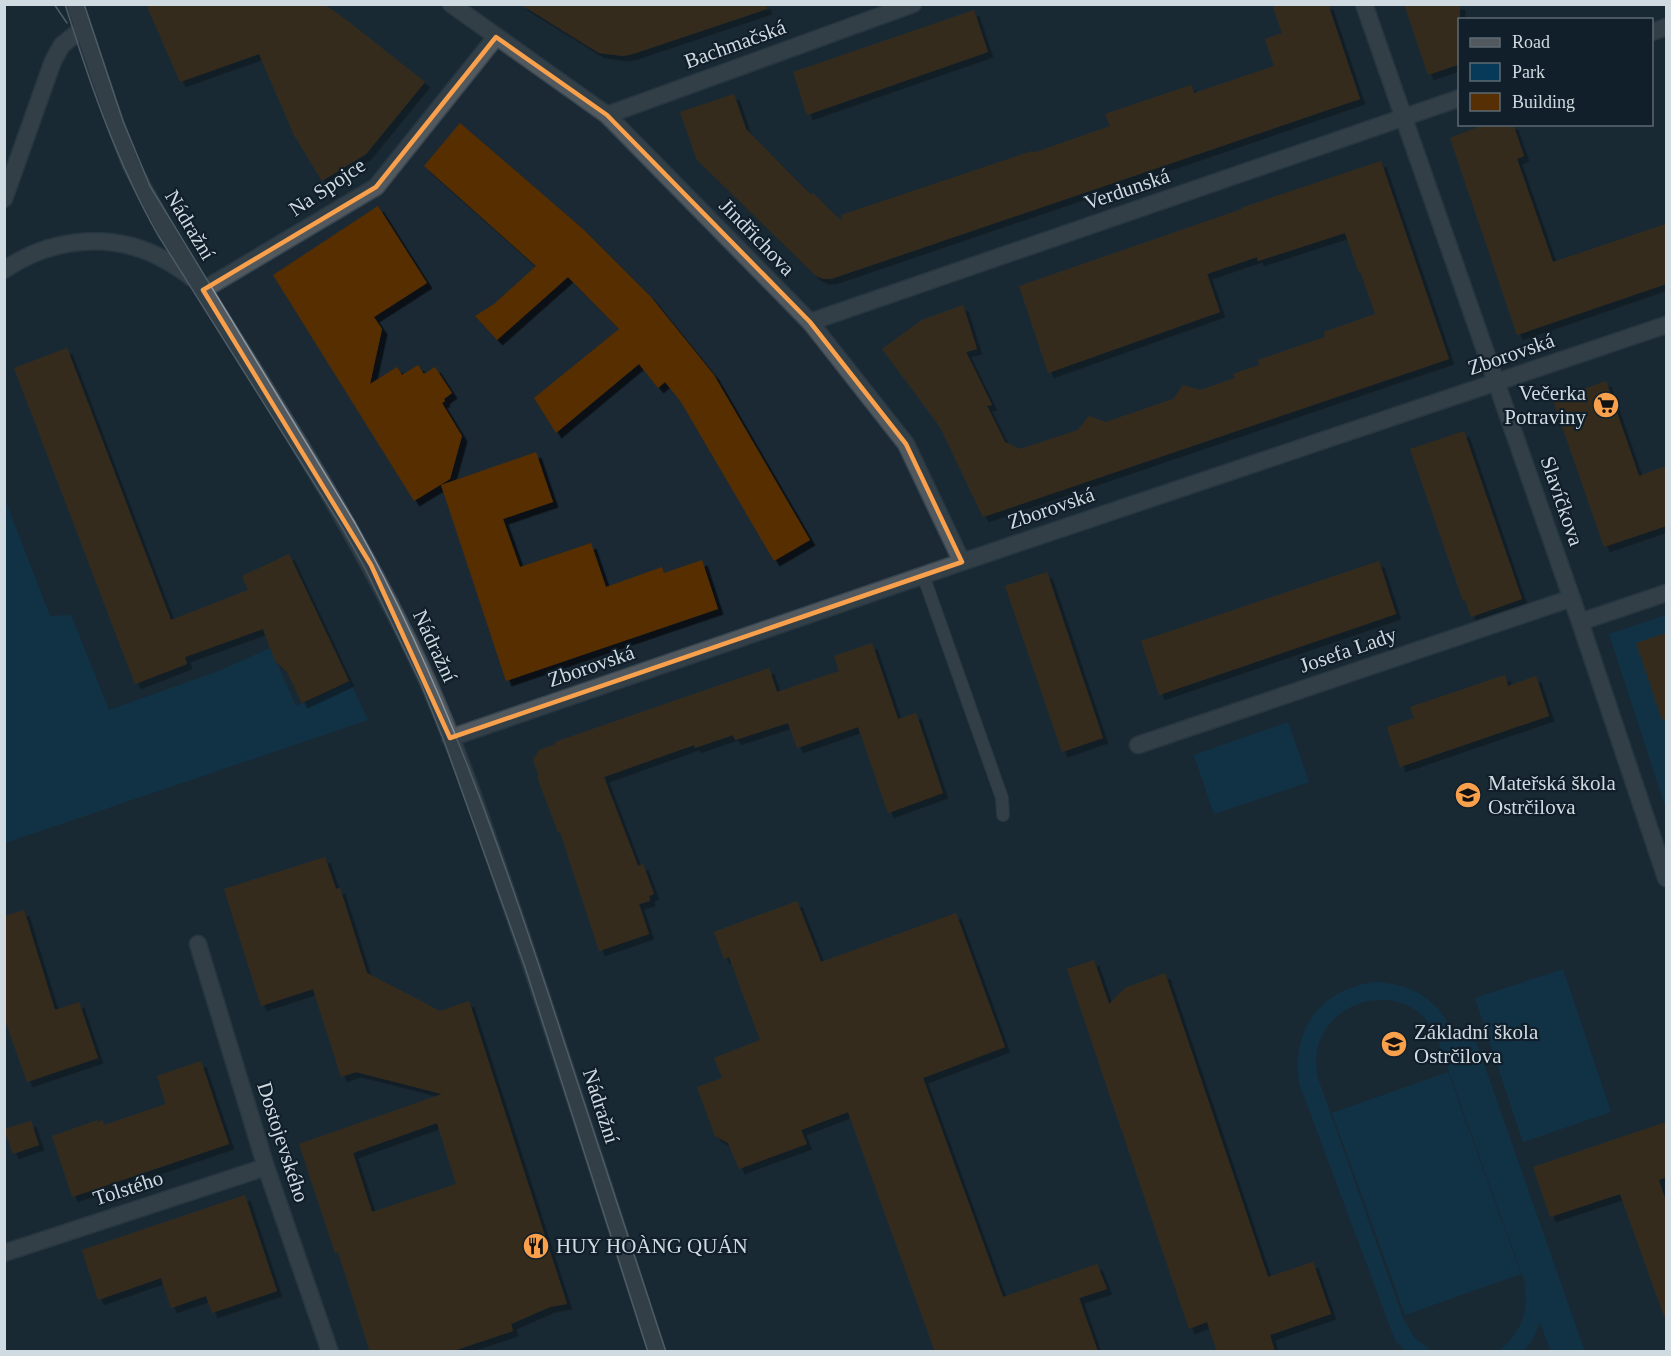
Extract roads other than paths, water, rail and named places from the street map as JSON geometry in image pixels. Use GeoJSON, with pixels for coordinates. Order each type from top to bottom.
{"type":"FeatureCollection","features":[{"type":"Feature","properties":{"kind":"street","name":"Nádražní"},"geometry":{"type":"LineString","coordinates":[[75,4],[131,165],[167,232],[313,466],[371,565],[427,681],[450,738],[531,965],[657,1352]]}},
{"type":"Feature","properties":{"kind":"street","name":"Jindřichova"},"geometry":{"type":"LineString","coordinates":[[451,4],[607,115],[810,322],[906,444],[962,562]]}},
{"type":"Feature","properties":{"kind":"street","name":"Bachmačská"},"geometry":{"type":"LineString","coordinates":[[607,115],[913,4]]}},
{"type":"Feature","properties":{"kind":"street","name":"Slavíčkova"},"geometry":{"type":"LineString","coordinates":[[1364,4],[1572,598],[1666,878]]}},
{"type":"Feature","properties":{"kind":"street"},"geometry":{"type":"LineString","coordinates":[[4,200],[53,61],[62,45],[82,28]]}},
{"type":"Feature","properties":{"kind":"street","name":"Na Spojce"},"geometry":{"type":"LineString","coordinates":[[203,290],[376,187],[496,37]]}},
{"type":"Feature","properties":{"kind":"street","name":"Verdunská"},"geometry":{"type":"LineString","coordinates":[[810,322],[1458,99]]}},
{"type":"Feature","properties":{"kind":"street"},"geometry":{"type":"LineString","coordinates":[[4,270],[38,252],[60,245],[105,242],[128,245],[150,252],[179,268],[203,290]]}},
{"type":"Feature","properties":{"kind":"street","name":"Zborovská"},"geometry":{"type":"LineString","coordinates":[[450,738],[923,575],[1666,325]]}},
{"type":"Feature","properties":{"kind":"street"},"geometry":{"type":"LineString","coordinates":[[1580,622],[1666,594]]}},
{"type":"Feature","properties":{"kind":"street","name":"Josefa Lady"},"geometry":{"type":"LineString","coordinates":[[1138,745],[1572,598]]}},
{"type":"Feature","properties":{"kind":"street","name":"Dostojevského"},"geometry":{"type":"LineString","coordinates":[[198,944],[266,1167],[330,1352]]}},
{"type":"Feature","properties":{"kind":"street","name":"Tolstého"},"geometry":{"type":"LineString","coordinates":[[4,1253],[266,1167]]}},
{"type":"Feature","properties":{"kind":"lane"},"geometry":{"type":"LineString","coordinates":[[923,575],[1002,798],[1003,815]]}},
{"type":"Feature","properties":{"kind":"tram line"},"geometry":{"type":"LineString","coordinates":[[54,4],[67,23]]}},
{"type":"Feature","properties":{"kind":"tram line"},"geometry":{"type":"LineString","coordinates":[[65,4],[84,64],[117,151],[143,208],[343,529],[365,568],[421,684],[444,741],[525,967],[648,1352]]}},
{"type":"Feature","properties":{"kind":"tram line"},"geometry":{"type":"LineString","coordinates":[[84,4],[123,121],[150,186],[355,523],[387,583],[443,706],[469,768],[515,895],[666,1352]]}},
{"type":"Feature","properties":{"kind":"place","name":"Večerka Potraviny"},"geometry":{"type":"Point","coordinates":[1606,405]}},
{"type":"Feature","properties":{"kind":"place","name":"Mateřská škola Ostrčilova"},"geometry":{"type":"Point","coordinates":[1468,795]}},
{"type":"Feature","properties":{"kind":"place","name":"Základní škola Ostrčilova"},"geometry":{"type":"Point","coordinates":[1394,1044]}},
{"type":"Feature","properties":{"kind":"place","name":"HUY HOÀNG QUÁN"},"geometry":{"type":"Point","coordinates":[536,1246]}}]}
